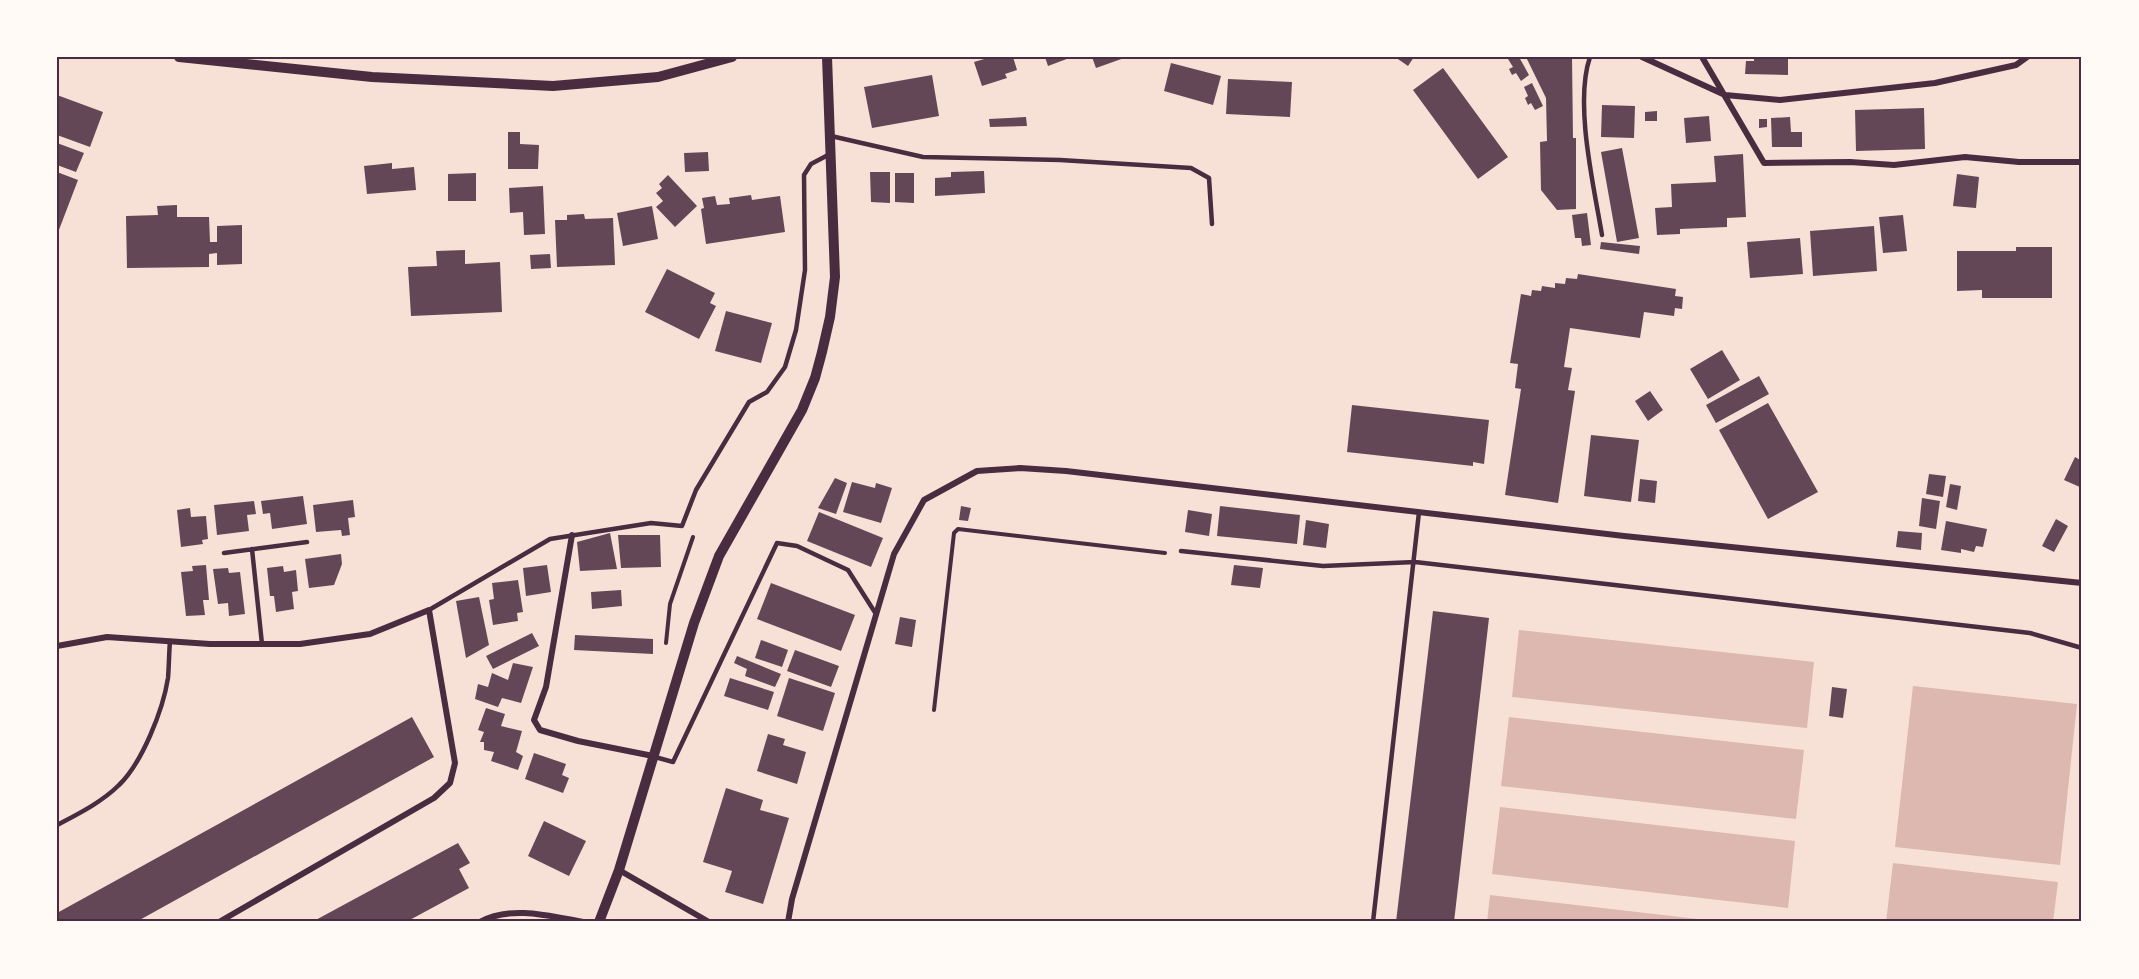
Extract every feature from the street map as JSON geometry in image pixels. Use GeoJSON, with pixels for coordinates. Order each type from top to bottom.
{"type":"FeatureCollection","features":[{"type":"Feature","properties":{"kind":"street"},"geometry":{"type":"LineString","coordinates":[[179,57],[372,77],[553,86],[658,77],[732,57]]}},
{"type":"Feature","properties":{"kind":"street"},"geometry":{"type":"LineString","coordinates":[[599,922],[619,870],[694,623],[718,556],[802,410],[815,378],[830,317],[835,277],[827,57]]}},
{"type":"Feature","properties":{"kind":"street"},"geometry":{"type":"LineString","coordinates":[[1642,57],[1725,95],[1780,100],[1935,83],[2016,65],[2027,57]]}},
{"type":"Feature","properties":{"kind":"street"},"geometry":{"type":"LineString","coordinates":[[1702,57],[1764,163],[1851,162],[1894,165],[1965,157],[2019,162],[2082,162]]}},
{"type":"Feature","properties":{"kind":"street"},"geometry":{"type":"LineString","coordinates":[[788,922],[792,899],[894,554],[924,500],[977,471],[1020,468],[1066,471],[1624,536],[2082,583]]}},
{"type":"Feature","properties":{"kind":"street"},"geometry":{"type":"LineString","coordinates":[[572,535],[546,687],[534,720],[540,730],[579,741],[653,756]]}},
{"type":"Feature","properties":{"kind":"street"},"geometry":{"type":"LineString","coordinates":[[57,645],[107,637],[300,644],[370,634],[429,610],[455,763],[450,783],[434,798],[219,922]]}},
{"type":"Feature","properties":{"kind":"street"},"geometry":{"type":"LineString","coordinates":[[619,870],[709,922]]}},
{"type":"Feature","properties":{"kind":"street"},"geometry":{"type":"LineString","coordinates":[[480,922],[513,912],[583,922]]}},
{"type":"Feature","properties":{"kind":"lane"},"geometry":{"type":"LineString","coordinates":[[1590,57],[1585,73],[1586,140],[1602,235]]}},
{"type":"Feature","properties":{"kind":"lane"},"geometry":{"type":"LineString","coordinates":[[830,136],[923,157],[1060,160],[1191,168],[1209,177],[1212,224]]}},
{"type":"Feature","properties":{"kind":"lane"},"geometry":{"type":"LineString","coordinates":[[429,610],[550,538],[651,523],[682,526],[696,490],[749,402],[767,392],[785,367],[796,330],[805,270],[804,175],[812,164],[830,154]]}},
{"type":"Feature","properties":{"kind":"lane"},"geometry":{"type":"LineString","coordinates":[[1373,922],[1419,512]]}},
{"type":"Feature","properties":{"kind":"lane"},"geometry":{"type":"LineString","coordinates":[[224,553],[307,542]]}},
{"type":"Feature","properties":{"kind":"lane"},"geometry":{"type":"LineString","coordinates":[[653,756],[673,762],[777,543],[797,546],[849,570],[877,616]]}},
{"type":"Feature","properties":{"kind":"lane"},"geometry":{"type":"LineString","coordinates":[[252,549],[262,644]]}},
{"type":"Feature","properties":{"kind":"lane"},"geometry":{"type":"LineString","coordinates":[[1181,551],[1323,566],[1415,562],[2030,633],[2082,648]]}},
{"type":"Feature","properties":{"kind":"lane"},"geometry":{"type":"LineString","coordinates":[[57,825],[81,812],[119,785],[137,761],[158,717],[167,679],[170,641]]}},
{"type":"Feature","properties":{"kind":"path"},"geometry":{"type":"LineString","coordinates":[[934,710],[954,533],[958,529],[1169,554],[1181,551]]}},
{"type":"Feature","properties":{"kind":"path"},"geometry":{"type":"LineString","coordinates":[[666,644],[670,604],[693,536]]}},
{"type":"Feature","properties":{"kind":"shaded area"},"geometry":{"type":"Polygon","coordinates":[[[1519,630],[1814,662],[1807,728],[1512,697],[1519,630]]]}},
{"type":"Feature","properties":{"kind":"shaded area"},"geometry":{"type":"Polygon","coordinates":[[[1913,686],[2077,704],[2060,865],[1895,847],[1913,686]]]}},
{"type":"Feature","properties":{"kind":"shaded area"},"geometry":{"type":"Polygon","coordinates":[[[1509,717],[1804,750],[1796,819],[1501,786],[1509,717]]]}},
{"type":"Feature","properties":{"kind":"shaded area"},"geometry":{"type":"Polygon","coordinates":[[[1500,807],[1795,841],[1788,908],[1492,874],[1500,807]]]}},
{"type":"Feature","properties":{"kind":"shaded area"},"geometry":{"type":"Polygon","coordinates":[[[1893,863],[2058,882],[2053,922],[1886,922],[1893,863]]]}},
{"type":"Feature","properties":{"kind":"shaded area"},"geometry":{"type":"Polygon","coordinates":[[[1490,895],[1724,922],[1487,922],[1490,895]]]}},
{"type":"Feature","properties":{"kind":"building"},"geometry":{"type":"Polygon","coordinates":[[[991,57],[1013,57],[1017,70],[1005,74],[1007,78],[982,86],[974,62],[991,57]]]}},
{"type":"Feature","properties":{"kind":"building"},"geometry":{"type":"Polygon","coordinates":[[[1045,57],[1072,57],[1048,66],[1045,57]]]}},
{"type":"Feature","properties":{"kind":"building"},"geometry":{"type":"Polygon","coordinates":[[[1092,57],[1127,57],[1096,68],[1092,57]]]}},
{"type":"Feature","properties":{"kind":"building"},"geometry":{"type":"Polygon","coordinates":[[[1395,57],[1414,57],[1408,66],[1395,57]]]}},
{"type":"Feature","properties":{"kind":"building"},"geometry":{"type":"Polygon","coordinates":[[[1519,57],[1529,75],[1521,81],[1516,73],[1512,75],[1509,69],[1513,67],[1508,59],[1519,57]]]}},
{"type":"Feature","properties":{"kind":"building"},"geometry":{"type":"Polygon","coordinates":[[[1526,57],[1572,57],[1573,138],[1576,138],[1576,209],[1557,210],[1541,190],[1540,142],[1547,141],[1546,98],[1526,57]]]}},
{"type":"Feature","properties":{"kind":"building"},"geometry":{"type":"Polygon","coordinates":[[[1754,57],[1788,57],[1788,75],[1745,74],[1746,61],[1754,61],[1754,57]]]}},
{"type":"Feature","properties":{"kind":"building"},"geometry":{"type":"Polygon","coordinates":[[[1171,63],[1221,76],[1213,105],[1164,91],[1171,63]]]}},
{"type":"Feature","properties":{"kind":"building"},"geometry":{"type":"Polygon","coordinates":[[[1443,68],[1508,157],[1478,179],[1413,90],[1443,68]]]}},
{"type":"Feature","properties":{"kind":"building"},"geometry":{"type":"Polygon","coordinates":[[[932,75],[939,116],[872,128],[864,87],[932,75]]]}},
{"type":"Feature","properties":{"kind":"building"},"geometry":{"type":"Polygon","coordinates":[[[1228,79],[1292,82],[1290,117],[1226,114],[1228,79]]]}},
{"type":"Feature","properties":{"kind":"building"},"geometry":{"type":"Polygon","coordinates":[[[1532,83],[1543,106],[1535,110],[1531,103],[1528,105],[1525,98],[1528,96],[1524,87],[1532,83]]]}},
{"type":"Feature","properties":{"kind":"building"},"geometry":{"type":"Polygon","coordinates":[[[57,95],[103,112],[90,147],[57,135],[57,95]]]}},
{"type":"Feature","properties":{"kind":"building"},"geometry":{"type":"Polygon","coordinates":[[[1602,105],[1635,106],[1634,138],[1601,137],[1602,105]]]}},
{"type":"Feature","properties":{"kind":"building"},"geometry":{"type":"Polygon","coordinates":[[[1924,108],[1925,149],[1856,151],[1855,110],[1924,108]]]}},
{"type":"Feature","properties":{"kind":"building"},"geometry":{"type":"Polygon","coordinates":[[[1657,111],[1657,121],[1645,121],[1645,112],[1657,111]]]}},
{"type":"Feature","properties":{"kind":"building"},"geometry":{"type":"Polygon","coordinates":[[[1709,116],[1711,141],[1686,143],[1684,118],[1709,116]]]}},
{"type":"Feature","properties":{"kind":"building"},"geometry":{"type":"Polygon","coordinates":[[[1026,117],[1027,126],[990,127],[989,119],[1026,117]]]}},
{"type":"Feature","properties":{"kind":"building"},"geometry":{"type":"Polygon","coordinates":[[[1790,117],[1791,132],[1802,132],[1802,147],[1772,147],[1771,118],[1790,117]]]}},
{"type":"Feature","properties":{"kind":"building"},"geometry":{"type":"Polygon","coordinates":[[[1759,119],[1767,119],[1767,127],[1759,128],[1759,119]]]}},
{"type":"Feature","properties":{"kind":"building"},"geometry":{"type":"Polygon","coordinates":[[[508,132],[520,132],[520,144],[539,145],[538,169],[508,169],[508,132]]]}},
{"type":"Feature","properties":{"kind":"building"},"geometry":{"type":"Polygon","coordinates":[[[57,143],[84,153],[76,172],[57,165],[57,143]]]}},
{"type":"Feature","properties":{"kind":"building"},"geometry":{"type":"Polygon","coordinates":[[[1622,148],[1639,238],[1617,242],[1601,152],[1622,148]]]}},
{"type":"Feature","properties":{"kind":"building"},"geometry":{"type":"Polygon","coordinates":[[[708,152],[709,171],[685,172],[684,153],[708,152]]]}},
{"type":"Feature","properties":{"kind":"building"},"geometry":{"type":"Polygon","coordinates":[[[1743,154],[1746,217],[1727,218],[1727,227],[1680,229],[1680,234],[1657,235],[1655,208],[1672,207],[1671,184],[1716,182],[1714,156],[1743,154]]]}},
{"type":"Feature","properties":{"kind":"building"},"geometry":{"type":"Polygon","coordinates":[[[392,163],[392,169],[414,167],[416,190],[367,194],[364,166],[392,163]]]}},
{"type":"Feature","properties":{"kind":"building"},"geometry":{"type":"Polygon","coordinates":[[[984,171],[985,193],[935,196],[935,178],[951,177],[951,172],[984,171]]]}},
{"type":"Feature","properties":{"kind":"building"},"geometry":{"type":"Polygon","coordinates":[[[57,172],[78,180],[57,235],[57,172]]]}},
{"type":"Feature","properties":{"kind":"building"},"geometry":{"type":"Polygon","coordinates":[[[870,172],[890,172],[890,203],[871,202],[870,172]]]}},
{"type":"Feature","properties":{"kind":"building"},"geometry":{"type":"Polygon","coordinates":[[[476,173],[476,201],[448,201],[448,174],[476,173]]]}},
{"type":"Feature","properties":{"kind":"building"},"geometry":{"type":"Polygon","coordinates":[[[895,173],[914,173],[914,203],[895,202],[895,173]]]}},
{"type":"Feature","properties":{"kind":"building"},"geometry":{"type":"Polygon","coordinates":[[[1957,174],[1979,177],[1976,208],[1953,206],[1957,174]]]}},
{"type":"Feature","properties":{"kind":"building"},"geometry":{"type":"Polygon","coordinates":[[[668,175],[697,206],[675,227],[656,207],[663,201],[656,193],[662,188],[659,184],[668,175]]]}},
{"type":"Feature","properties":{"kind":"building"},"geometry":{"type":"Polygon","coordinates":[[[543,186],[545,234],[524,235],[523,212],[510,213],[509,188],[543,186]]]}},
{"type":"Feature","properties":{"kind":"building"},"geometry":{"type":"Polygon","coordinates":[[[751,195],[752,200],[780,196],[785,232],[706,244],[701,209],[704,208],[702,198],[715,196],[717,205],[730,204],[729,198],[751,195]]]}},
{"type":"Feature","properties":{"kind":"building"},"geometry":{"type":"Polygon","coordinates":[[[177,205],[177,217],[209,217],[210,242],[217,242],[217,226],[242,225],[242,264],[217,265],[217,253],[209,254],[209,267],[127,268],[126,216],[158,215],[157,206],[177,205]]]}},
{"type":"Feature","properties":{"kind":"building"},"geometry":{"type":"Polygon","coordinates":[[[652,206],[658,239],[623,246],[617,213],[652,206]]]}},
{"type":"Feature","properties":{"kind":"building"},"geometry":{"type":"Polygon","coordinates":[[[1587,213],[1591,245],[1582,246],[1581,238],[1575,238],[1572,215],[1587,213]]]}},
{"type":"Feature","properties":{"kind":"building"},"geometry":{"type":"Polygon","coordinates":[[[584,214],[585,219],[613,218],[615,265],[557,267],[555,220],[567,220],[567,215],[584,214]]]}},
{"type":"Feature","properties":{"kind":"building"},"geometry":{"type":"Polygon","coordinates":[[[1903,215],[1907,251],[1883,253],[1879,217],[1903,215]]]}},
{"type":"Feature","properties":{"kind":"building"},"geometry":{"type":"Polygon","coordinates":[[[1874,226],[1877,271],[1813,276],[1810,231],[1874,226]]]}},
{"type":"Feature","properties":{"kind":"building"},"geometry":{"type":"Polygon","coordinates":[[[1800,238],[1803,274],[1750,278],[1747,242],[1800,238]]]}},
{"type":"Feature","properties":{"kind":"building"},"geometry":{"type":"Polygon","coordinates":[[[1601,242],[1640,246],[1639,254],[1600,249],[1601,242]]]}},
{"type":"Feature","properties":{"kind":"building"},"geometry":{"type":"Polygon","coordinates":[[[2016,247],[2052,247],[2052,298],[1982,298],[1982,290],[1957,291],[1957,251],[2016,251],[2016,247]]]}},
{"type":"Feature","properties":{"kind":"building"},"geometry":{"type":"Polygon","coordinates":[[[465,250],[465,264],[500,262],[502,312],[411,316],[408,267],[437,266],[436,251],[465,250]]]}},
{"type":"Feature","properties":{"kind":"building"},"geometry":{"type":"Polygon","coordinates":[[[550,254],[551,268],[531,269],[530,255],[550,254]]]}},
{"type":"Feature","properties":{"kind":"building"},"geometry":{"type":"Polygon","coordinates":[[[667,269],[715,293],[710,303],[716,306],[699,339],[645,312],[667,269]]]}},
{"type":"Feature","properties":{"kind":"building"},"geometry":{"type":"Polygon","coordinates":[[[1578,274],[1676,289],[1675,296],[1683,297],[1682,309],[1675,308],[1674,316],[1644,312],[1640,338],[1570,328],[1564,367],[1572,368],[1568,390],[1575,391],[1558,503],[1505,495],[1521,389],[1515,388],[1518,364],[1510,363],[1521,294],[1531,296],[1532,290],[1541,291],[1542,286],[1555,288],[1555,283],[1565,284],[1566,278],[1577,279],[1578,274]]]}},
{"type":"Feature","properties":{"kind":"building"},"geometry":{"type":"Polygon","coordinates":[[[726,311],[772,323],[761,363],[715,351],[726,311]]]}},
{"type":"Feature","properties":{"kind":"building"},"geometry":{"type":"Polygon","coordinates":[[[1722,350],[1740,380],[1708,399],[1690,369],[1722,350]]]}},
{"type":"Feature","properties":{"kind":"building"},"geometry":{"type":"Polygon","coordinates":[[[1759,376],[1769,394],[1716,423],[1706,405],[1759,376]]]}},
{"type":"Feature","properties":{"kind":"building"},"geometry":{"type":"Polygon","coordinates":[[[1650,391],[1663,410],[1648,421],[1635,401],[1650,391]]]}},
{"type":"Feature","properties":{"kind":"building"},"geometry":{"type":"Polygon","coordinates":[[[1768,403],[1818,492],[1768,519],[1719,430],[1768,403]]]}},
{"type":"Feature","properties":{"kind":"building"},"geometry":{"type":"Polygon","coordinates":[[[1352,405],[1489,420],[1484,464],[1473,462],[1473,466],[1347,452],[1352,405]]]}},
{"type":"Feature","properties":{"kind":"building"},"geometry":{"type":"Polygon","coordinates":[[[1591,435],[1639,440],[1631,502],[1584,496],[1591,435]]]}},
{"type":"Feature","properties":{"kind":"building"},"geometry":{"type":"Polygon","coordinates":[[[2075,457],[2082,461],[2082,488],[2064,480],[2075,457]]]}},
{"type":"Feature","properties":{"kind":"building"},"geometry":{"type":"Polygon","coordinates":[[[1929,474],[1946,476],[1943,497],[1926,494],[1929,474]]]}},
{"type":"Feature","properties":{"kind":"building"},"geometry":{"type":"Polygon","coordinates":[[[835,478],[847,483],[836,514],[818,508],[835,478]]]}},
{"type":"Feature","properties":{"kind":"building"},"geometry":{"type":"Polygon","coordinates":[[[1640,479],[1657,481],[1655,503],[1638,501],[1640,479]]]}},
{"type":"Feature","properties":{"kind":"building"},"geometry":{"type":"Polygon","coordinates":[[[852,482],[875,488],[876,483],[892,488],[881,523],[843,512],[852,482]]]}},
{"type":"Feature","properties":{"kind":"building"},"geometry":{"type":"Polygon","coordinates":[[[1950,484],[1961,486],[1957,510],[1946,507],[1950,484]]]}},
{"type":"Feature","properties":{"kind":"building"},"geometry":{"type":"Polygon","coordinates":[[[303,496],[307,524],[272,529],[270,513],[263,514],[261,501],[303,496]]]}},
{"type":"Feature","properties":{"kind":"building"},"geometry":{"type":"Polygon","coordinates":[[[1922,498],[1940,501],[1936,529],[1919,526],[1922,498]]]}},
{"type":"Feature","properties":{"kind":"building"},"geometry":{"type":"Polygon","coordinates":[[[353,500],[355,517],[348,518],[350,535],[342,536],[341,530],[316,532],[313,505],[353,500]]]}},
{"type":"Feature","properties":{"kind":"building"},"geometry":{"type":"Polygon","coordinates":[[[254,501],[256,514],[247,515],[249,531],[217,535],[214,505],[254,501]]]}},
{"type":"Feature","properties":{"kind":"building"},"geometry":{"type":"Polygon","coordinates":[[[961,506],[971,508],[968,521],[959,520],[961,506]]]}},
{"type":"Feature","properties":{"kind":"building"},"geometry":{"type":"Polygon","coordinates":[[[1220,506],[1300,515],[1297,544],[1217,536],[1220,506]]]}},
{"type":"Feature","properties":{"kind":"building"},"geometry":{"type":"Polygon","coordinates":[[[190,508],[191,517],[206,516],[208,539],[202,540],[203,544],[181,547],[177,510],[190,508]]]}},
{"type":"Feature","properties":{"kind":"building"},"geometry":{"type":"Polygon","coordinates":[[[1188,510],[1212,514],[1209,536],[1185,532],[1188,510]]]}},
{"type":"Feature","properties":{"kind":"building"},"geometry":{"type":"Polygon","coordinates":[[[819,512],[883,538],[871,567],[807,541],[819,512]]]}},
{"type":"Feature","properties":{"kind":"building"},"geometry":{"type":"Polygon","coordinates":[[[2056,519],[2068,526],[2054,552],[2042,546],[2056,519]]]}},
{"type":"Feature","properties":{"kind":"building"},"geometry":{"type":"Polygon","coordinates":[[[1306,520],[1329,524],[1326,548],[1303,545],[1306,520]]]}},
{"type":"Feature","properties":{"kind":"building"},"geometry":{"type":"Polygon","coordinates":[[[1946,521],[1987,529],[1983,547],[1976,546],[1974,552],[1961,549],[1961,553],[1941,550],[1946,521]]]}},
{"type":"Feature","properties":{"kind":"building"},"geometry":{"type":"Polygon","coordinates":[[[1898,531],[1922,533],[1921,550],[1896,547],[1898,531]]]}},
{"type":"Feature","properties":{"kind":"building"},"geometry":{"type":"Polygon","coordinates":[[[610,533],[617,569],[580,571],[577,542],[610,533]]]}},
{"type":"Feature","properties":{"kind":"building"},"geometry":{"type":"Polygon","coordinates":[[[618,535],[660,535],[661,567],[621,568],[618,535]]]}},
{"type":"Feature","properties":{"kind":"building"},"geometry":{"type":"Polygon","coordinates":[[[341,554],[342,564],[334,585],[309,588],[305,559],[341,554]]]}},
{"type":"Feature","properties":{"kind":"building"},"geometry":{"type":"Polygon","coordinates":[[[206,565],[209,600],[203,600],[205,615],[186,616],[181,572],[193,571],[192,566],[206,565]]]}},
{"type":"Feature","properties":{"kind":"building"},"geometry":{"type":"Polygon","coordinates":[[[547,565],[551,592],[526,596],[523,568],[547,565]]]}},
{"type":"Feature","properties":{"kind":"building"},"geometry":{"type":"Polygon","coordinates":[[[1234,565],[1263,568],[1260,588],[1231,585],[1234,565]]]}},
{"type":"Feature","properties":{"kind":"building"},"geometry":{"type":"Polygon","coordinates":[[[283,566],[284,572],[296,570],[298,591],[292,592],[294,609],[276,612],[274,596],[270,596],[267,568],[283,566]]]}},
{"type":"Feature","properties":{"kind":"building"},"geometry":{"type":"Polygon","coordinates":[[[228,568],[229,573],[240,572],[245,614],[229,616],[228,603],[218,604],[213,569],[228,568]]]}},
{"type":"Feature","properties":{"kind":"building"},"geometry":{"type":"Polygon","coordinates":[[[518,580],[523,612],[517,613],[518,621],[493,625],[489,600],[494,599],[492,583],[518,580]]]}},
{"type":"Feature","properties":{"kind":"building"},"geometry":{"type":"Polygon","coordinates":[[[771,583],[855,615],[841,651],[757,619],[771,583]]]}},
{"type":"Feature","properties":{"kind":"building"},"geometry":{"type":"Polygon","coordinates":[[[621,590],[622,606],[592,609],[591,592],[621,590]]]}},
{"type":"Feature","properties":{"kind":"building"},"geometry":{"type":"Polygon","coordinates":[[[479,597],[489,645],[466,658],[456,601],[479,597]]]}},
{"type":"Feature","properties":{"kind":"building"},"geometry":{"type":"Polygon","coordinates":[[[1433,611],[1489,618],[1454,922],[1396,922],[1433,611]]]}},
{"type":"Feature","properties":{"kind":"building"},"geometry":{"type":"Polygon","coordinates":[[[900,617],[916,620],[912,647],[895,644],[900,617]]]}},
{"type":"Feature","properties":{"kind":"building"},"geometry":{"type":"Polygon","coordinates":[[[532,633],[539,646],[493,669],[486,656],[532,633]]]}},
{"type":"Feature","properties":{"kind":"building"},"geometry":{"type":"Polygon","coordinates":[[[575,635],[653,639],[653,654],[574,650],[575,635]]]}},
{"type":"Feature","properties":{"kind":"building"},"geometry":{"type":"Polygon","coordinates":[[[761,640],[788,650],[782,667],[755,658],[761,640]]]}},
{"type":"Feature","properties":{"kind":"building"},"geometry":{"type":"Polygon","coordinates":[[[795,650],[839,666],[831,687],[787,671],[795,650]]]}},
{"type":"Feature","properties":{"kind":"building"},"geometry":{"type":"Polygon","coordinates":[[[737,656],[781,674],[775,687],[745,676],[747,669],[734,663],[737,656]]]}},
{"type":"Feature","properties":{"kind":"building"},"geometry":{"type":"Polygon","coordinates":[[[513,663],[533,667],[521,703],[502,698],[498,707],[475,699],[478,684],[488,687],[492,673],[508,680],[513,663]]]}},
{"type":"Feature","properties":{"kind":"building"},"geometry":{"type":"Polygon","coordinates":[[[730,678],[774,692],[768,710],[724,696],[730,678]]]}},
{"type":"Feature","properties":{"kind":"building"},"geometry":{"type":"Polygon","coordinates":[[[789,678],[835,693],[823,731],[777,716],[789,678]]]}},
{"type":"Feature","properties":{"kind":"building"},"geometry":{"type":"Polygon","coordinates":[[[1832,687],[1847,689],[1843,718],[1829,716],[1832,687]]]}},
{"type":"Feature","properties":{"kind":"building"},"geometry":{"type":"Polygon","coordinates":[[[486,708],[505,714],[501,726],[522,731],[516,752],[523,756],[518,770],[491,761],[494,752],[484,750],[484,742],[480,742],[484,732],[478,730],[486,708]]]}},
{"type":"Feature","properties":{"kind":"building"},"geometry":{"type":"Polygon","coordinates":[[[412,717],[434,757],[136,922],[57,922],[57,913],[412,717]]]}},
{"type":"Feature","properties":{"kind":"building"},"geometry":{"type":"Polygon","coordinates":[[[768,734],[785,739],[783,745],[806,752],[797,784],[757,771],[768,734]]]}},
{"type":"Feature","properties":{"kind":"building"},"geometry":{"type":"Polygon","coordinates":[[[534,753],[566,764],[562,775],[569,778],[563,793],[525,779],[534,753]]]}},
{"type":"Feature","properties":{"kind":"building"},"geometry":{"type":"Polygon","coordinates":[[[726,788],[763,800],[760,810],[789,818],[763,904],[725,892],[732,871],[703,862],[726,788]]]}},
{"type":"Feature","properties":{"kind":"building"},"geometry":{"type":"Polygon","coordinates":[[[544,821],[586,841],[569,876],[528,856],[544,821]]]}},
{"type":"Feature","properties":{"kind":"building"},"geometry":{"type":"Polygon","coordinates":[[[458,843],[470,863],[459,869],[469,888],[406,922],[312,922],[458,843]]]}}]}
